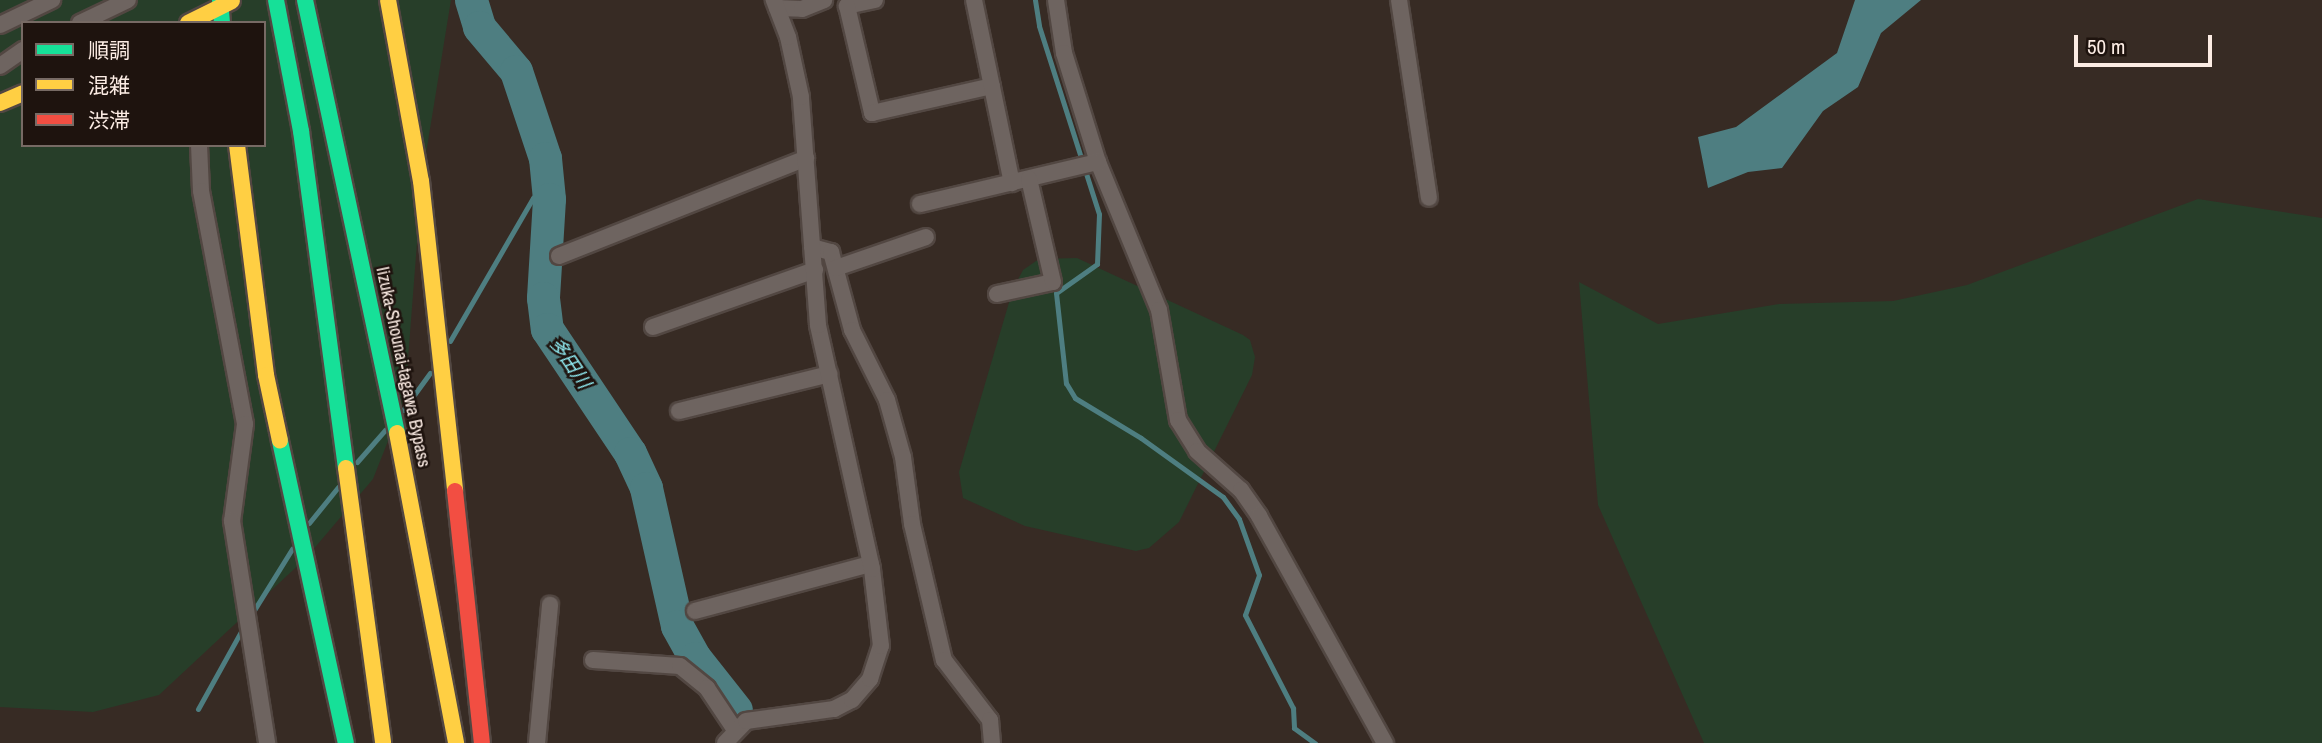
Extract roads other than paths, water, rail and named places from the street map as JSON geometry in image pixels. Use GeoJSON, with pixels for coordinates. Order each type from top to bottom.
{"type":"FeatureCollection","features":[{"type":"Feature","properties":{"kind":"main road"},"geometry":{"type":"LineString","coordinates":[[388,0],[421,181],[482,743]]}},
{"type":"Feature","properties":{"kind":"main road","name":"Iizuka-Shounai-tagawa Bypass"},"geometry":{"type":"LineString","coordinates":[[306,4],[407,480],[456,743]]}},
{"type":"Feature","properties":{"kind":"main road"},"geometry":{"type":"LineString","coordinates":[[193,21],[224,8]]}},
{"type":"Feature","properties":{"kind":"main road"},"geometry":{"type":"LineString","coordinates":[[277,8],[301,131],[383,743]]}},
{"type":"Feature","properties":{"kind":"main road"},"geometry":{"type":"LineString","coordinates":[[1,96],[21,93]]}},
{"type":"Feature","properties":{"kind":"main road"},"geometry":{"type":"LineString","coordinates":[[237,147],[265,375],[346,743]]}},
{"type":"Feature","properties":{"kind":"street"},"geometry":{"type":"LineString","coordinates":[[0,25],[52,0]]}},
{"type":"Feature","properties":{"kind":"street"},"geometry":{"type":"LineString","coordinates":[[84,21],[128,0]]}},
{"type":"Feature","properties":{"kind":"street"},"geometry":{"type":"LineString","coordinates":[[724,743],[735,730],[762,717],[834,709],[852,700],[870,679],[881,646],[871,564],[818,325],[801,97],[776,4],[802,9],[824,0]]}},
{"type":"Feature","properties":{"kind":"street"},"geometry":{"type":"LineString","coordinates":[[875,0],[847,6],[872,113],[992,86]]}},
{"type":"Feature","properties":{"kind":"street"},"geometry":{"type":"LineString","coordinates":[[974,0],[1012,183]]}},
{"type":"Feature","properties":{"kind":"street"},"geometry":{"type":"LineString","coordinates":[[1056,0],[1064,53],[1098,162],[1159,310],[1178,420],[1196,451],[1241,490],[1259,516],[1385,743]]}},
{"type":"Feature","properties":{"kind":"street"},"geometry":{"type":"LineString","coordinates":[[1399,0],[1429,198]]}},
{"type":"Feature","properties":{"kind":"street"},"geometry":{"type":"LineString","coordinates":[[0,66],[21,51]]}},
{"type":"Feature","properties":{"kind":"street"},"geometry":{"type":"LineString","coordinates":[[200,147],[201,191],[245,424],[232,521],[267,743]]}},
{"type":"Feature","properties":{"kind":"street"},"geometry":{"type":"LineString","coordinates":[[559,256],[806,158]]}},
{"type":"Feature","properties":{"kind":"street"},"geometry":{"type":"LineString","coordinates":[[920,204],[1098,162]]}},
{"type":"Feature","properties":{"kind":"street"},"geometry":{"type":"LineString","coordinates":[[997,294],[1053,282],[1029,179]]}},
{"type":"Feature","properties":{"kind":"street"},"geometry":{"type":"LineString","coordinates":[[835,268],[926,237]]}},
{"type":"Feature","properties":{"kind":"street"},"geometry":{"type":"LineString","coordinates":[[812,247],[831,251],[852,330],[887,400],[904,457],[912,524],[944,660],[990,720],[992,743]]}},
{"type":"Feature","properties":{"kind":"street"},"geometry":{"type":"LineString","coordinates":[[653,327],[815,270]]}},
{"type":"Feature","properties":{"kind":"street"},"geometry":{"type":"LineString","coordinates":[[679,411],[830,374]]}},
{"type":"Feature","properties":{"kind":"street"},"geometry":{"type":"LineString","coordinates":[[695,611],[871,564]]}},
{"type":"Feature","properties":{"kind":"street"},"geometry":{"type":"LineString","coordinates":[[537,743],[550,605]]}},
{"type":"Feature","properties":{"kind":"street"},"geometry":{"type":"LineString","coordinates":[[593,660],[680,667],[707,688],[735,730]]}},
{"type":"Feature","properties":{"kind":"water"},"geometry":{"type":"Polygon","coordinates":[[[1855,0],[1921,0],[1881,33],[1858,87],[1823,111],[1782,168],[1748,172],[1708,188],[1698,137],[1736,127],[1837,53],[1855,0]]]}},
{"type":"Feature","properties":{"kind":"waterway","name":"多田川"},"geometry":{"type":"LineString","coordinates":[[471,0],[479,27],[516,71],[545,158],[549,199],[543,298],[547,329],[630,453],[646,488],[677,626],[695,658],[736,710]]}},
{"type":"Feature","properties":{"kind":"waterway"},"geometry":{"type":"LineString","coordinates":[[1035,0],[1039,26],[1099,214],[1097,264],[1056,293],[1066,383],[1075,398],[1141,438],[1223,497],[1239,519],[1259,575],[1245,615],[1293,708],[1294,728],[1315,743]]}},
{"type":"Feature","properties":{"kind":"waterway"},"geometry":{"type":"LineString","coordinates":[[450,341],[533,198],[545,184]]}},
{"type":"Feature","properties":{"kind":"waterway"},"geometry":{"type":"LineString","coordinates":[[403,410],[430,373]]}},
{"type":"Feature","properties":{"kind":"waterway"},"geometry":{"type":"LineString","coordinates":[[357,462],[385,430]]}},
{"type":"Feature","properties":{"kind":"waterway"},"geometry":{"type":"LineString","coordinates":[[309,523],[338,487]]}},
{"type":"Feature","properties":{"kind":"waterway"},"geometry":{"type":"LineString","coordinates":[[251,615],[292,549]]}},
{"type":"Feature","properties":{"kind":"waterway"},"geometry":{"type":"LineString","coordinates":[[198,709],[244,626]]}}]}
